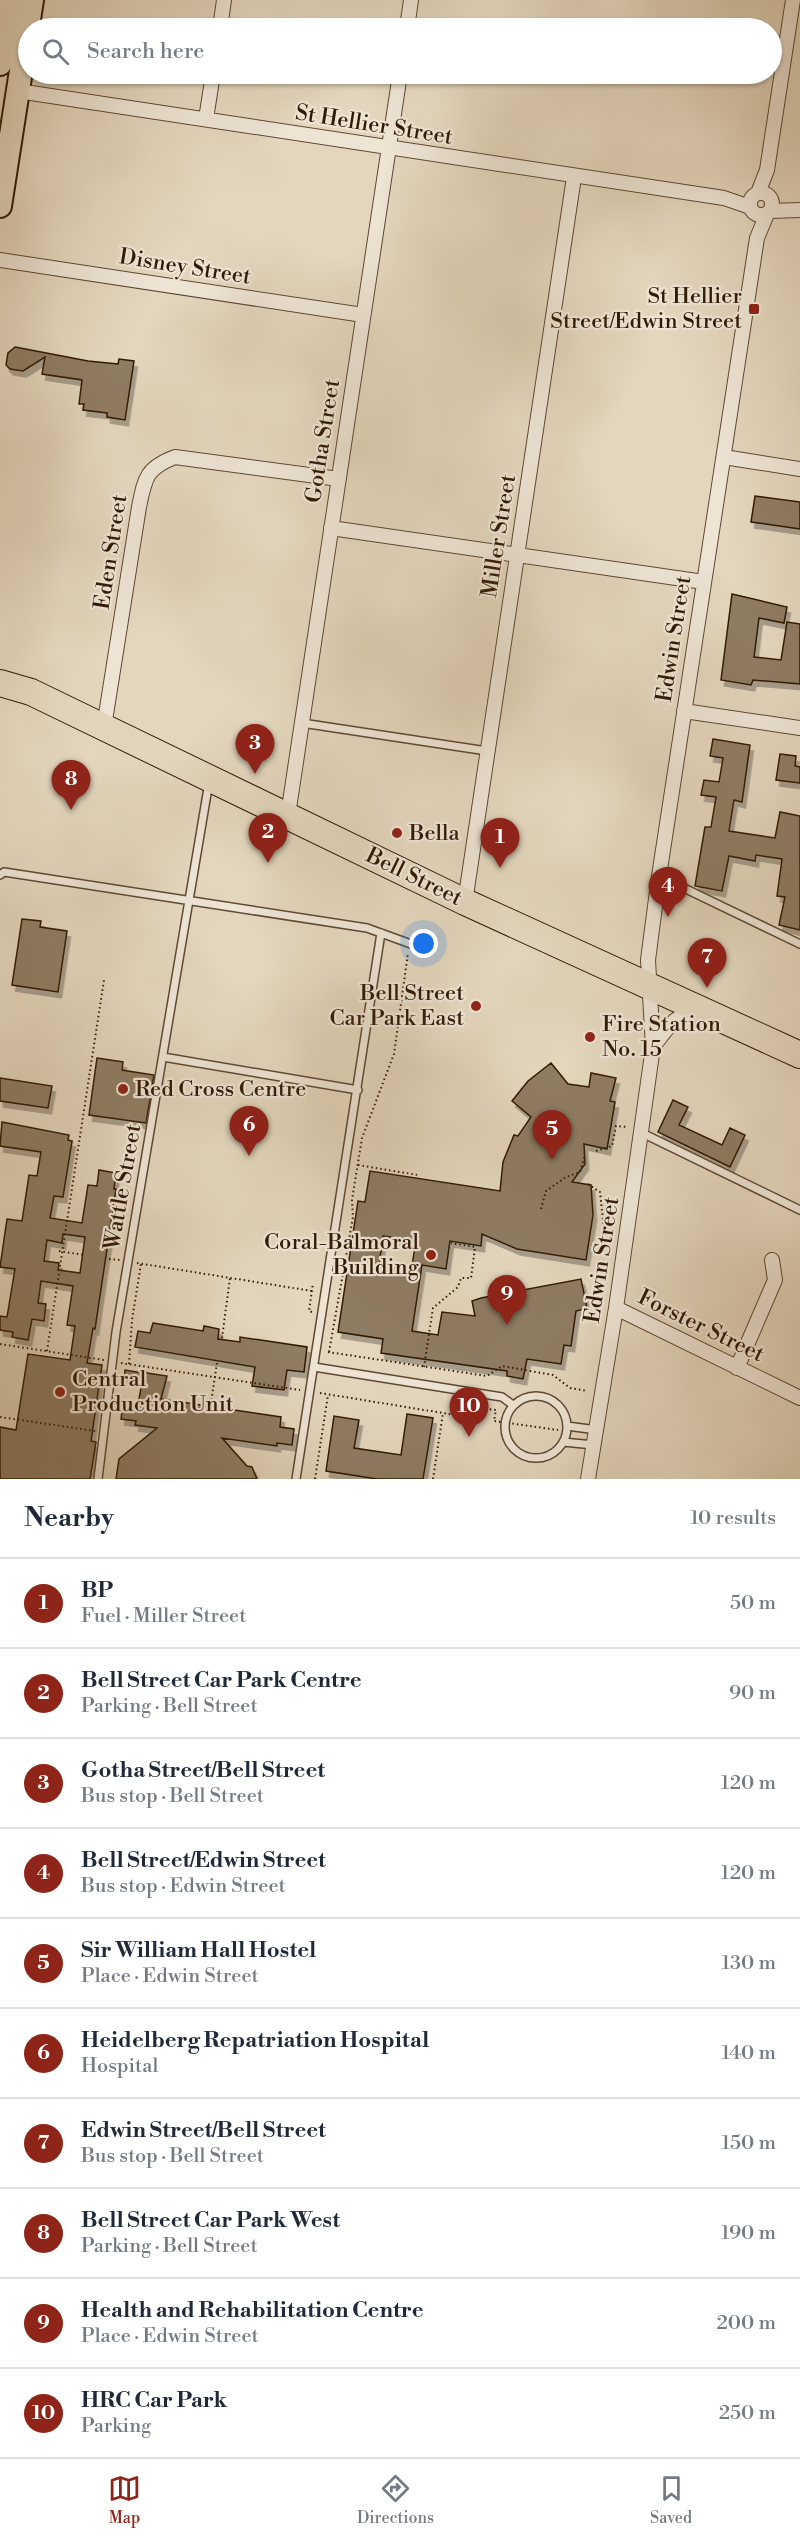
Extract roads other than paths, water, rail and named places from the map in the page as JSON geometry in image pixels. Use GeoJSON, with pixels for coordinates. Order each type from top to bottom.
{"type":"FeatureCollection","features":[{"type":"Feature","properties":{"kind":"highway","name":"Bell Street"},"geometry":{"type":"LineString","coordinates":[[0,666],[31,692]]}},
{"type":"Feature","properties":{"kind":"highway","name":"Bell Street"},"geometry":{"type":"LineString","coordinates":[[0,683],[31,692],[288,814],[465,902],[800,1055]]}},
{"type":"Feature","properties":{"kind":"main road"},"geometry":{"type":"LineString","coordinates":[[0,64],[10,0]]}},
{"type":"Feature","properties":{"kind":"main road"},"geometry":{"type":"LineString","coordinates":[[27,18],[32,0]]}},
{"type":"Feature","properties":{"kind":"main road"},"geometry":{"type":"LineString","coordinates":[[0,206],[9,90],[18,55]]}},
{"type":"Feature","properties":{"kind":"street"},"geometry":{"type":"LineString","coordinates":[[221,18],[224,0]]}},
{"type":"Feature","properties":{"kind":"street"},"geometry":{"type":"LineString","coordinates":[[408,18],[411,0]]}},
{"type":"Feature","properties":{"kind":"street","name":"Edwin Street"},"geometry":{"type":"LineString","coordinates":[[782,68],[792,0]]}},
{"type":"Feature","properties":{"kind":"street"},"geometry":{"type":"LineString","coordinates":[[206,119],[211,84]]}},
{"type":"Feature","properties":{"kind":"street","name":"Gotha Street"},"geometry":{"type":"LineString","coordinates":[[288,814],[399,84]]}},
{"type":"Feature","properties":{"kind":"street","name":"Edwin Street"},"geometry":{"type":"LineString","coordinates":[[588,1479],[616,1308],[653,1047],[648,960],[659,876],[780,84]]}},
{"type":"Feature","properties":{"kind":"street","name":"St Hellier Street"},"geometry":{"type":"LineString","coordinates":[[9,90],[799,210]]}},
{"type":"Feature","properties":{"kind":"street","name":"Miller Street"},"geometry":{"type":"LineString","coordinates":[[465,902],[574,177]]}},
{"type":"Feature","properties":{"kind":"street","name":"Disney Street"},"geometry":{"type":"LineString","coordinates":[[0,260],[363,315]]}},
{"type":"Feature","properties":{"kind":"street","name":"Eden Street"},"geometry":{"type":"LineString","coordinates":[[104,727],[139,507],[144,483],[156,464],[175,457],[339,479]]}},
{"type":"Feature","properties":{"kind":"street"},"geometry":{"type":"LineString","coordinates":[[724,457],[800,469]]}},
{"type":"Feature","properties":{"kind":"street"},"geometry":{"type":"LineString","coordinates":[[331,528],[704,582]]}},
{"type":"Feature","properties":{"kind":"street"},"geometry":{"type":"LineString","coordinates":[[684,711],[800,728]]}},
{"type":"Feature","properties":{"kind":"street"},"geometry":{"type":"LineString","coordinates":[[653,1047],[675,1019],[691,1011],[704,1011]]}},
{"type":"Feature","properties":{"kind":"street"},"geometry":{"type":"LineString","coordinates":[[737,1368],[775,1280],[772,1260]]}},
{"type":"Feature","properties":{"kind":"street","name":"Forster Street"},"geometry":{"type":"LineString","coordinates":[[616,1308],[800,1398]]}},
{"type":"Feature","properties":{"kind":"lane"},"geometry":{"type":"LineString","coordinates":[[302,723],[488,751]]}},
{"type":"Feature","properties":{"kind":"lane","name":"Wattle Street"},"geometry":{"type":"LineString","coordinates":[[98,1479],[128,1262],[210,778]]}},
{"type":"Feature","properties":{"kind":"lane"},"geometry":{"type":"LineString","coordinates":[[0,875],[4,872],[367,928],[411,944]]}},
{"type":"Feature","properties":{"kind":"lane"},"geometry":{"type":"LineString","coordinates":[[659,876],[800,944]]}},
{"type":"Feature","properties":{"kind":"lane"},"geometry":{"type":"LineString","coordinates":[[296,1479],[381,933]]}},
{"type":"Feature","properties":{"kind":"lane"},"geometry":{"type":"LineString","coordinates":[[163,1057],[358,1090]]}},
{"type":"Feature","properties":{"kind":"lane"},"geometry":{"type":"LineString","coordinates":[[642,1132],[800,1210]]}},
{"type":"Feature","properties":{"kind":"lane"},"geometry":{"type":"LineString","coordinates":[[314,1367],[502,1397],[513,1405]]}},
{"type":"Feature","properties":{"kind":"lane"},"geometry":{"type":"LineString","coordinates":[[532,1396],[542,1396],[560,1407],[567,1429],[563,1442],[549,1455],[530,1458],[513,1448],[504,1431],[505,1421],[513,1405],[532,1396]]}},
{"type":"Feature","properties":{"kind":"lane"},"geometry":{"type":"LineString","coordinates":[[567,1429],[597,1430]]}},
{"type":"Feature","properties":{"kind":"lane"},"geometry":{"type":"LineString","coordinates":[[563,1442],[594,1445]]}},
{"type":"Feature","properties":{"kind":"place","name":"St Hellier Street/Edwin Street"},"geometry":{"type":"Point","coordinates":[754,309]}},
{"type":"Feature","properties":{"kind":"place","name":"Gotha Street/Bell Street"},"geometry":{"type":"Point","coordinates":[255,774]}},
{"type":"Feature","properties":{"kind":"place","name":"Bell Street Car Park West"},"geometry":{"type":"Point","coordinates":[71,810]}},
{"type":"Feature","properties":{"kind":"place","name":"Bella"},"geometry":{"type":"Point","coordinates":[397,833]}},
{"type":"Feature","properties":{"kind":"place","name":"Bell Street Car Park Centre"},"geometry":{"type":"Point","coordinates":[268,863]}},
{"type":"Feature","properties":{"kind":"place","name":"BP"},"geometry":{"type":"Point","coordinates":[500,868]}},
{"type":"Feature","properties":{"kind":"place","name":"Bell Street/Edwin Street"},"geometry":{"type":"Point","coordinates":[668,917]}},
{"type":"Feature","properties":{"kind":"place","name":"Edwin Street/Bell Street"},"geometry":{"type":"Point","coordinates":[707,988]}},
{"type":"Feature","properties":{"kind":"place","name":"Bell Street Car Park East"},"geometry":{"type":"Point","coordinates":[476,1006]}},
{"type":"Feature","properties":{"kind":"place","name":"Fire Station No. 15"},"geometry":{"type":"Point","coordinates":[590,1037]}},
{"type":"Feature","properties":{"kind":"place","name":"Red Cross Centre"},"geometry":{"type":"Point","coordinates":[123,1089]}},
{"type":"Feature","properties":{"kind":"place","name":"Heidelberg Repatriation Hospital"},"geometry":{"type":"Point","coordinates":[249,1156]}},
{"type":"Feature","properties":{"kind":"place","name":"Sir William Hall Hostel"},"geometry":{"type":"Point","coordinates":[552,1160]}},
{"type":"Feature","properties":{"kind":"place","name":"Coral-Balmoral Building"},"geometry":{"type":"Point","coordinates":[431,1255]}},
{"type":"Feature","properties":{"kind":"place","name":"Health and Rehabilitation Centre"},"geometry":{"type":"Point","coordinates":[507,1325]}},
{"type":"Feature","properties":{"kind":"place","name":"Central Production Unit"},"geometry":{"type":"Point","coordinates":[60,1392]}},
{"type":"Feature","properties":{"kind":"place","name":"HRC Car Park"},"geometry":{"type":"Point","coordinates":[469,1437]}}]}
